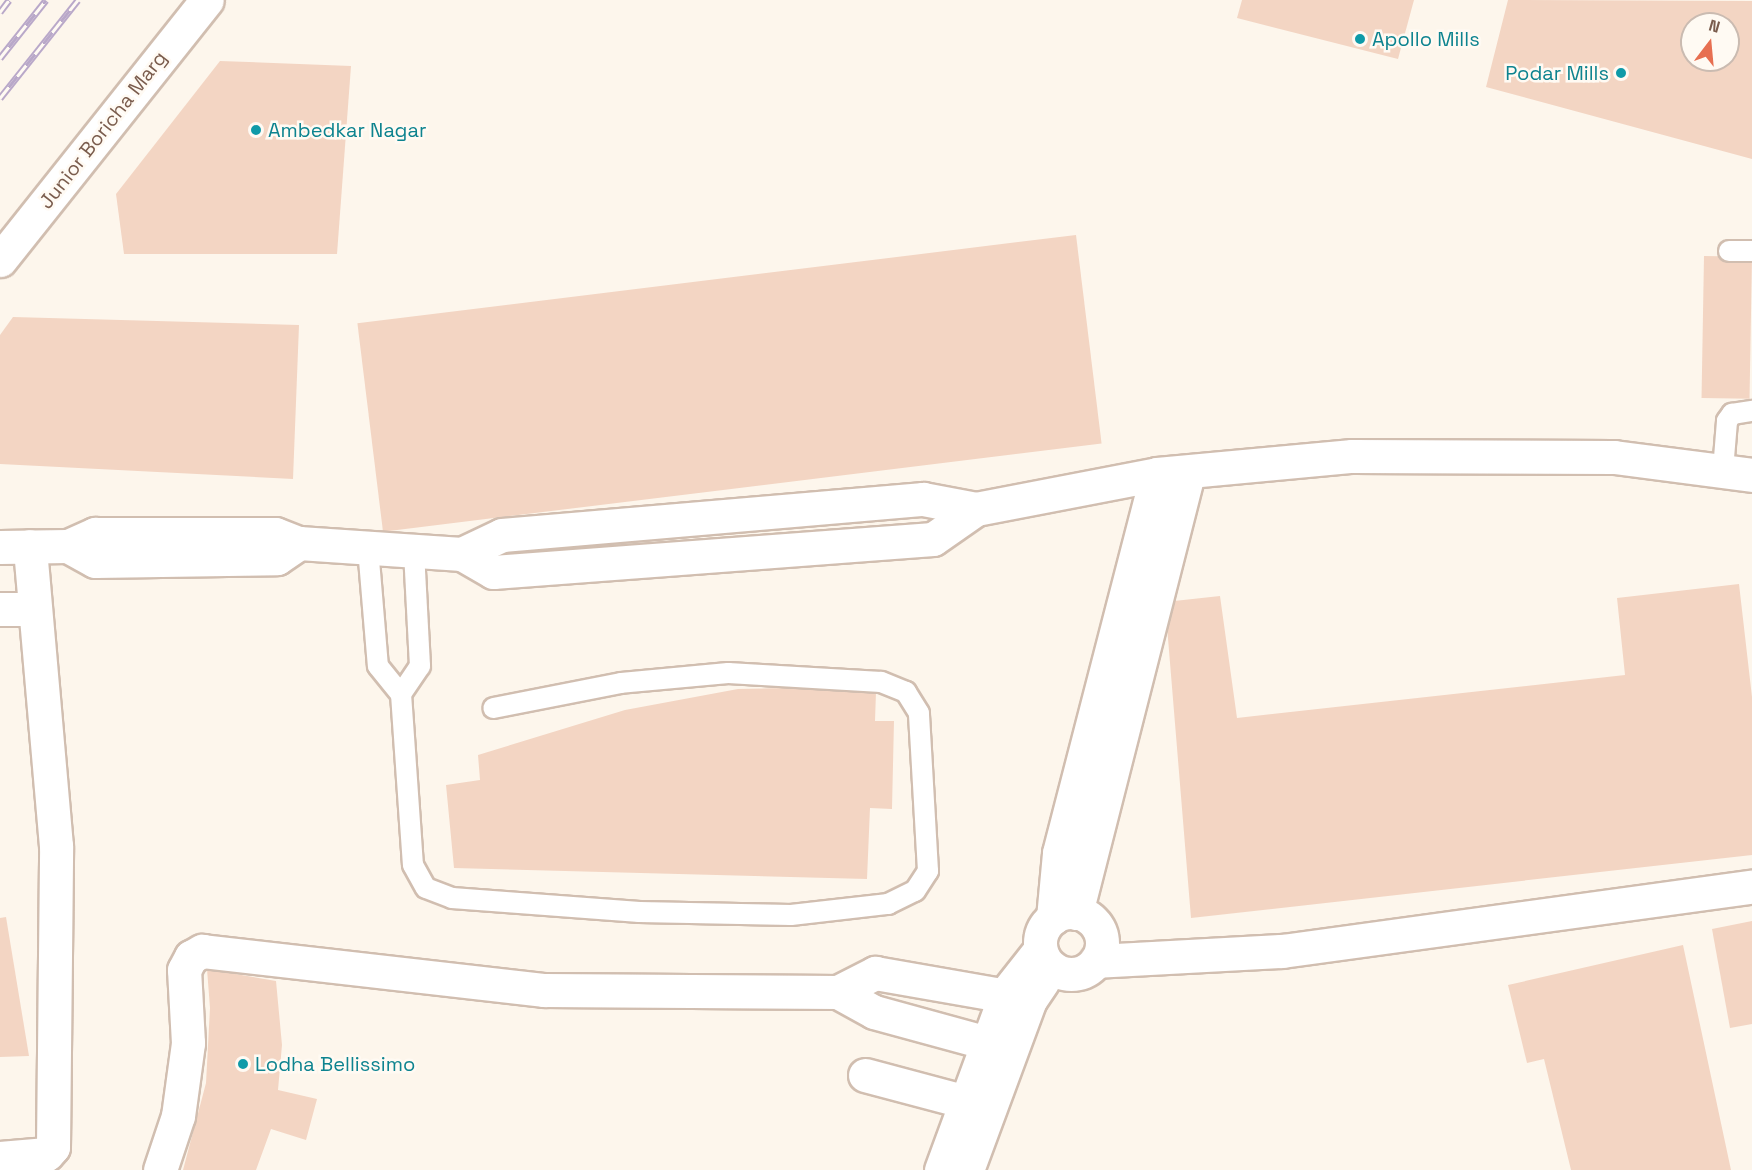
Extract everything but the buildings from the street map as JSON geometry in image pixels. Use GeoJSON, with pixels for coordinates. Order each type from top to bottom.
{"type":"FeatureCollection","features":[{"type":"Feature","properties":{"kind":"street","name":"Junior Boricha Marg"},"geometry":{"type":"LineString","coordinates":[[0,260],[207,0]]}},
{"type":"Feature","properties":{"kind":"street"},"geometry":{"type":"LineString","coordinates":[[0,1158],[47,1155],[53,1147],[56,846],[33,609],[15,547],[68,546],[95,534],[275,534],[299,543],[462,554],[514,534],[923,499],[976,509],[1173,473],[1352,456],[1614,457],[1737,472]]}},
{"type":"Feature","properties":{"kind":"street"},"geometry":{"type":"LineString","coordinates":[[1064,915],[1173,473]]}},
{"type":"Feature","properties":{"kind":"street"},"geometry":{"type":"LineString","coordinates":[[0,609],[33,609]]}},
{"type":"Feature","properties":{"kind":"street"},"geometry":{"type":"LineString","coordinates":[[1046,959],[1070,975],[1096,961],[1282,951],[1752,887]]}},
{"type":"Feature","properties":{"kind":"street"},"geometry":{"type":"LineString","coordinates":[[941,1170],[977,1105],[1018,997],[1046,959],[1042,931],[1064,915],[1086,916],[1100,932],[1096,961]]}},
{"type":"Feature","properties":{"kind":"street"},"geometry":{"type":"LineString","coordinates":[[160,1170],[178,1116],[188,1042],[184,970],[191,957],[202,951],[544,990],[838,992],[875,973],[1018,997]]}},
{"type":"Feature","properties":{"kind":"street"},"geometry":{"type":"LineString","coordinates":[[838,992],[874,1012],[998,1046]]}},
{"type":"Feature","properties":{"kind":"street"},"geometry":{"type":"LineString","coordinates":[[865,1075],[977,1105]]}},
{"type":"Feature","properties":{"kind":"street"},"geometry":{"type":"LineString","coordinates":[[967,1170],[977,1105]]}},
{"type":"Feature","properties":{"kind":"lane"},"geometry":{"type":"LineString","coordinates":[[1729,250],[1752,250]]}},
{"type":"Feature","properties":{"kind":"lane"},"geometry":{"type":"LineString","coordinates":[[1737,472],[1727,421],[1732,414],[1752,411]]}},
{"type":"Feature","properties":{"kind":"lane"},"geometry":{"type":"LineString","coordinates":[[368,548],[378,666],[401,694],[413,865],[421,883],[438,895],[639,912],[791,915],[888,904],[915,891],[928,871],[919,713],[906,692],[881,682],[728,673],[621,684],[493,708]]}},
{"type":"Feature","properties":{"kind":"lane"},"geometry":{"type":"LineString","coordinates":[[401,694],[420,666],[414,550]]}},
{"type":"Feature","properties":{"kind":"railway"},"geometry":{"type":"LineString","coordinates":[[0,12],[9,0]]}},
{"type":"Feature","properties":{"kind":"railway"},"geometry":{"type":"LineString","coordinates":[[0,58],[46,0]]}},
{"type":"Feature","properties":{"kind":"railway"},"geometry":{"type":"LineString","coordinates":[[0,98],[78,0]]}},
{"type":"Feature","properties":{"kind":"place","name":"Apollo Mills"},"geometry":{"type":"Point","coordinates":[1360,39]}},
{"type":"Feature","properties":{"kind":"place","name":"Podar Mills"},"geometry":{"type":"Point","coordinates":[1621,73]}},
{"type":"Feature","properties":{"kind":"place","name":"Ambedkar Nagar"},"geometry":{"type":"Point","coordinates":[256,130]}},
{"type":"Feature","properties":{"kind":"place","name":"Lodha Bellissimo"},"geometry":{"type":"Point","coordinates":[243,1064]}}]}
